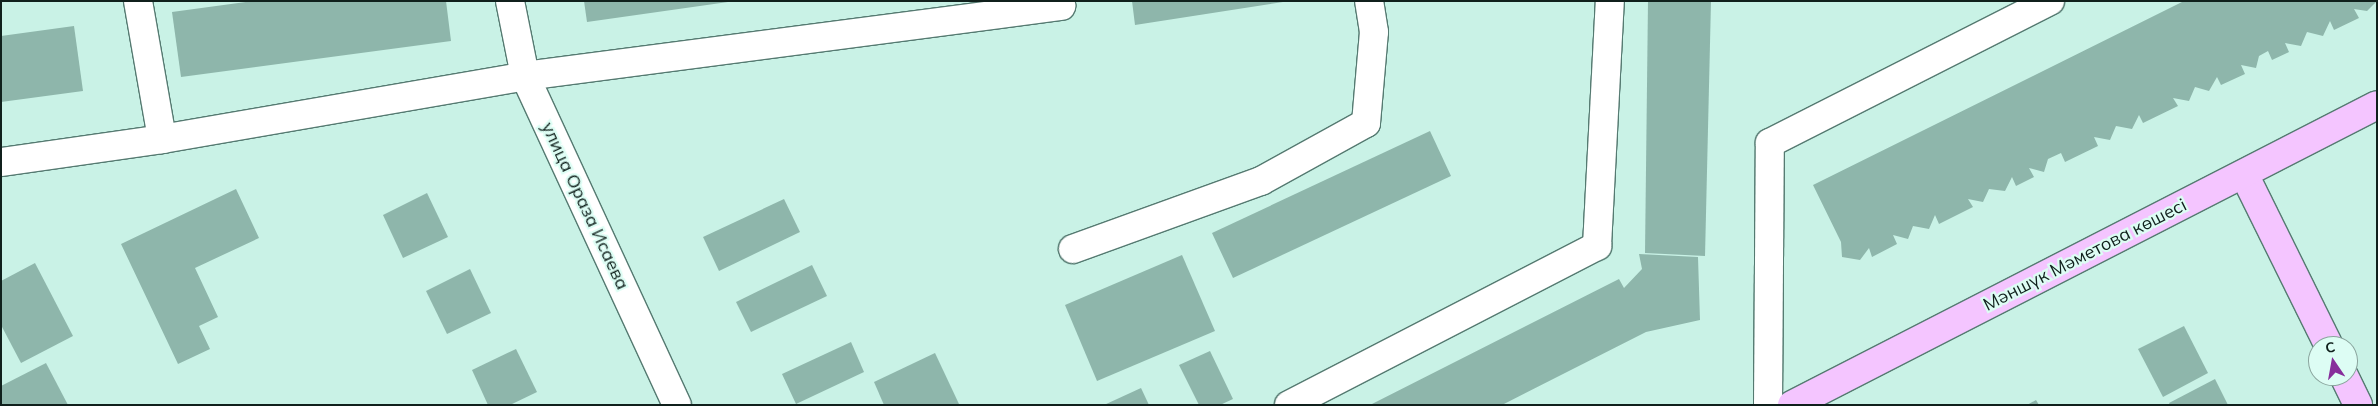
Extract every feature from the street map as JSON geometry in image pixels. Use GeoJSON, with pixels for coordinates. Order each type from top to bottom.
{"type":"FeatureCollection","features":[{"type":"Feature","properties":{"kind":"main road","name":"Мәншүк Мәметова көшесі"},"geometry":{"type":"LineString","coordinates":[[1792,405],[2377,105]]}},
{"type":"Feature","properties":{"kind":"main road"},"geometry":{"type":"LineString","coordinates":[[2244,174],[2324,336]]}},
{"type":"Feature","properties":{"kind":"main road"},"geometry":{"type":"LineString","coordinates":[[2349,386],[2358,405]]}},
{"type":"Feature","properties":{"kind":"street"},"geometry":{"type":"LineString","coordinates":[[138,1],[162,139]]}},
{"type":"Feature","properties":{"kind":"street","name":"улица Ораза Исаева"},"geometry":{"type":"LineString","coordinates":[[510,1],[525,76],[677,405]]}},
{"type":"Feature","properties":{"kind":"street"},"geometry":{"type":"LineString","coordinates":[[1073,250],[1261,181],[1366,123],[1374,32],[1369,1]]}},
{"type":"Feature","properties":{"kind":"street"},"geometry":{"type":"LineString","coordinates":[[1289,405],[1597,246],[1610,1]]}},
{"type":"Feature","properties":{"kind":"street"},"geometry":{"type":"LineString","coordinates":[[1768,405],[1770,143],[2050,1]]}},
{"type":"Feature","properties":{"kind":"street"},"geometry":{"type":"LineString","coordinates":[[1,162],[162,139],[525,76],[1061,6]]}},
{"type":"Feature","properties":{"kind":"building"},"geometry":{"type":"Polygon","coordinates":[[[253,1],[446,1],[451,41],[181,77],[172,12],[253,1]]]}},
{"type":"Feature","properties":{"kind":"building"},"geometry":{"type":"Polygon","coordinates":[[[584,1],[728,1],[728,2],[587,22],[584,1]]]}},
{"type":"Feature","properties":{"kind":"building"},"geometry":{"type":"Polygon","coordinates":[[[1132,1],[1283,1],[1283,2],[1135,25],[1132,1]]]}},
{"type":"Feature","properties":{"kind":"building"},"geometry":{"type":"Polygon","coordinates":[[[1648,1],[1711,1],[1705,256],[1645,253],[1648,1]]]}},
{"type":"Feature","properties":{"kind":"building"},"geometry":{"type":"Polygon","coordinates":[[[2184,1],[2377,1],[2367,11],[2354,9],[2359,18],[2334,30],[2330,21],[2323,36],[2307,32],[2301,46],[2285,43],[2289,52],[2272,60],[2268,51],[2259,56],[2256,68],[2241,65],[2245,74],[2221,85],[2217,77],[2209,91],[2195,87],[2189,101],[2173,98],[2178,106],[2143,123],[2139,115],[2132,129],[2116,126],[2110,140],[2094,137],[2098,146],[2065,162],[2061,153],[2048,159],[2044,172],[2029,168],[2034,177],[2016,186],[2012,177],[2005,191],[1989,189],[1983,202],[1968,199],[1973,207],[1939,224],[1935,215],[1929,229],[1913,226],[1908,239],[1893,235],[1897,244],[1872,257],[1869,248],[1860,260],[1842,257],[1841,242],[1813,185],[2184,1]]]}},
{"type":"Feature","properties":{"kind":"building"},"geometry":{"type":"Polygon","coordinates":[[[74,26],[83,91],[1,102],[1,36],[74,26]]]}},
{"type":"Feature","properties":{"kind":"building"},"geometry":{"type":"Polygon","coordinates":[[[1430,131],[1451,176],[1233,278],[1212,233],[1430,131]]]}},
{"type":"Feature","properties":{"kind":"building"},"geometry":{"type":"Polygon","coordinates":[[[236,189],[259,238],[195,268],[218,317],[199,326],[210,349],[178,364],[121,244],[236,189]]]}},
{"type":"Feature","properties":{"kind":"building"},"geometry":{"type":"Polygon","coordinates":[[[427,193],[448,237],[403,258],[383,215],[427,193]]]}},
{"type":"Feature","properties":{"kind":"building"},"geometry":{"type":"Polygon","coordinates":[[[784,199],[800,232],[719,271],[703,237],[784,199]]]}},
{"type":"Feature","properties":{"kind":"building"},"geometry":{"type":"Polygon","coordinates":[[[1639,254],[1698,257],[1700,320],[1646,332],[1502,405],[1370,405],[1619,279],[1624,288],[1642,269],[1639,254]]]}},
{"type":"Feature","properties":{"kind":"building"},"geometry":{"type":"Polygon","coordinates":[[[1182,255],[1215,331],[1097,381],[1065,305],[1182,255]]]}},
{"type":"Feature","properties":{"kind":"building"},"geometry":{"type":"Polygon","coordinates":[[[35,263],[73,336],[21,363],[1,325],[1,281],[35,263]]]}},
{"type":"Feature","properties":{"kind":"building"},"geometry":{"type":"Polygon","coordinates":[[[812,265],[827,296],[751,332],[736,302],[812,265]]]}},
{"type":"Feature","properties":{"kind":"building"},"geometry":{"type":"Polygon","coordinates":[[[470,269],[491,313],[447,334],[426,291],[470,269]]]}},
{"type":"Feature","properties":{"kind":"building"},"geometry":{"type":"Polygon","coordinates":[[[2184,326],[2208,373],[2163,397],[2138,349],[2184,326]]]}},
{"type":"Feature","properties":{"kind":"building"},"geometry":{"type":"Polygon","coordinates":[[[851,342],[864,372],[796,404],[782,374],[851,342]]]}},
{"type":"Feature","properties":{"kind":"building"},"geometry":{"type":"Polygon","coordinates":[[[516,349],[537,392],[510,405],[488,405],[472,370],[516,349]]]}},
{"type":"Feature","properties":{"kind":"building"},"geometry":{"type":"Polygon","coordinates":[[[1210,351],[1233,399],[1220,405],[1199,405],[1179,365],[1210,351]]]}},
{"type":"Feature","properties":{"kind":"building"},"geometry":{"type":"Polygon","coordinates":[[[935,353],[959,404],[884,405],[874,382],[935,353]]]}},
{"type":"Feature","properties":{"kind":"building"},"geometry":{"type":"Polygon","coordinates":[[[46,363],[68,405],[1,405],[1,386],[46,363]]]}},
{"type":"Feature","properties":{"kind":"building"},"geometry":{"type":"Polygon","coordinates":[[[2215,379],[2228,405],[2170,405],[2169,403],[2215,379]]]}},
{"type":"Feature","properties":{"kind":"building"},"geometry":{"type":"Polygon","coordinates":[[[1141,388],[1149,405],[1104,405],[1141,388]]]}},
{"type":"Feature","properties":{"kind":"building"},"geometry":{"type":"Polygon","coordinates":[[[2036,400],[2039,405],[2027,405],[2036,400]]]}}]}
